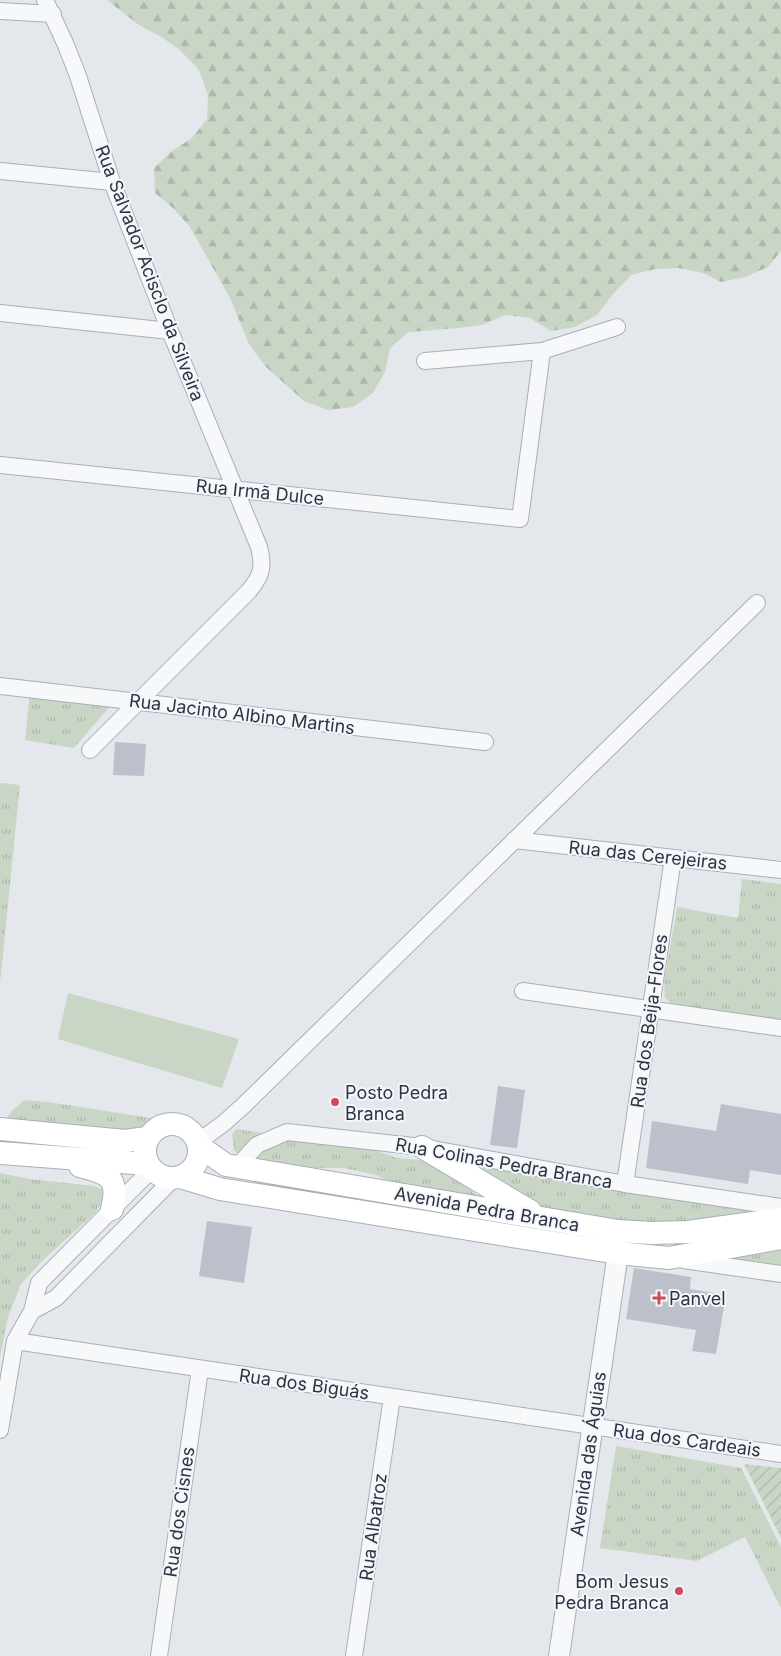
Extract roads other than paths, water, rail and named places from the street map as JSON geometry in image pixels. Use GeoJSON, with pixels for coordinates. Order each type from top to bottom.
{"type":"FeatureCollection","features":[{"type":"Feature","properties":{"kind":"main road"},"geometry":{"type":"LineString","coordinates":[[167,1125],[184,1127],[198,1144],[199,1155],[191,1170],[177,1177],[160,1176],[150,1166],[145,1148],[147,1138],[167,1125]]}},
{"type":"Feature","properties":{"kind":"main road"},"geometry":{"type":"LineString","coordinates":[[0,1129],[125,1141],[147,1138]]}},
{"type":"Feature","properties":{"kind":"main road","name":"Avenida Pedra Branca"},"geometry":{"type":"LineString","coordinates":[[198,1144],[226,1165],[618,1231],[651,1233],[688,1232],[781,1219]]}},
{"type":"Feature","properties":{"kind":"main road"},"geometry":{"type":"LineString","coordinates":[[422,1147],[541,1218]]}},
{"type":"Feature","properties":{"kind":"main road"},"geometry":{"type":"LineString","coordinates":[[0,1153],[36,1154],[150,1166]]}},
{"type":"Feature","properties":{"kind":"main road"},"geometry":{"type":"LineString","coordinates":[[36,1154],[105,1173],[111,1181],[116,1194],[112,1209]]}},
{"type":"Feature","properties":{"kind":"main road","name":"Avenida Pedra Branca"},"geometry":{"type":"LineString","coordinates":[[177,1177],[220,1189],[618,1253],[669,1258],[781,1238]]}},
{"type":"Feature","properties":{"kind":"street"},"geometry":{"type":"LineString","coordinates":[[0,11],[49,7]]}},
{"type":"Feature","properties":{"kind":"street","name":"Rua Salvador Acisclo da Silveira"},"geometry":{"type":"LineString","coordinates":[[49,7],[78,73],[112,182],[170,331],[259,547],[262,568],[258,578],[238,602],[90,750]]}},
{"type":"Feature","properties":{"kind":"street"},"geometry":{"type":"LineString","coordinates":[[0,171],[112,182]]}},
{"type":"Feature","properties":{"kind":"street"},"geometry":{"type":"LineString","coordinates":[[0,313],[170,331]]}},
{"type":"Feature","properties":{"kind":"street"},"geometry":{"type":"LineString","coordinates":[[424,361],[542,351],[616,327]]}},
{"type":"Feature","properties":{"kind":"street","name":"Rua Irmã Dulce"},"geometry":{"type":"LineString","coordinates":[[0,465],[520,519],[542,351]]}},
{"type":"Feature","properties":{"kind":"street"},"geometry":{"type":"LineString","coordinates":[[198,1144],[244,1105],[757,603]]}},
{"type":"Feature","properties":{"kind":"street","name":"Rua Jacinto Albino Martins"},"geometry":{"type":"LineString","coordinates":[[0,686],[485,742]]}},
{"type":"Feature","properties":{"kind":"street","name":"Rua das Cerejeiras"},"geometry":{"type":"LineString","coordinates":[[514,840],[781,870]]}},
{"type":"Feature","properties":{"kind":"street","name":"Rua dos Beija-Flores"},"geometry":{"type":"LineString","coordinates":[[625,1184],[674,858]]}},
{"type":"Feature","properties":{"kind":"street"},"geometry":{"type":"LineString","coordinates":[[524,991],[781,1028]]}},
{"type":"Feature","properties":{"kind":"street","name":"Rua Colinas Pedra Branca"},"geometry":{"type":"LineString","coordinates":[[237,1167],[257,1145],[288,1132],[422,1147],[625,1184],[781,1208]]}},
{"type":"Feature","properties":{"kind":"street"},"geometry":{"type":"LineString","coordinates":[[0,1430],[15,1341],[32,1311],[39,1283],[112,1209],[150,1166]]}},
{"type":"Feature","properties":{"kind":"street"},"geometry":{"type":"LineString","coordinates":[[32,1311],[56,1298],[177,1177]]}},
{"type":"Feature","properties":{"kind":"street","name":"Avenida das Águias"},"geometry":{"type":"LineString","coordinates":[[559,1656],[618,1253]]}},
{"type":"Feature","properties":{"kind":"street","name":"Avenida Pedra Branca"},"geometry":{"type":"LineString","coordinates":[[669,1258],[781,1274]]}},
{"type":"Feature","properties":{"kind":"street","name":"Rua dos Biguás"},"geometry":{"type":"LineString","coordinates":[[15,1341],[592,1427]]}},
{"type":"Feature","properties":{"kind":"street","name":"Rua dos Cisnes"},"geometry":{"type":"LineString","coordinates":[[158,1656],[200,1369]]}},
{"type":"Feature","properties":{"kind":"street","name":"Rua Albatroz"},"geometry":{"type":"LineString","coordinates":[[354,1656],[392,1397]]}},
{"type":"Feature","properties":{"kind":"street","name":"Rua dos Cardeais"},"geometry":{"type":"LineString","coordinates":[[592,1427],[781,1454]]}},
{"type":"Feature","properties":{"kind":"place","name":"Posto Pedra Branca"},"geometry":{"type":"Point","coordinates":[335,1102]}},
{"type":"Feature","properties":{"kind":"place","name":"Panvel"},"geometry":{"type":"Point","coordinates":[659,1298]}},
{"type":"Feature","properties":{"kind":"place","name":"Bom Jesus Pedra Branca"},"geometry":{"type":"Point","coordinates":[679,1591]}}]}
